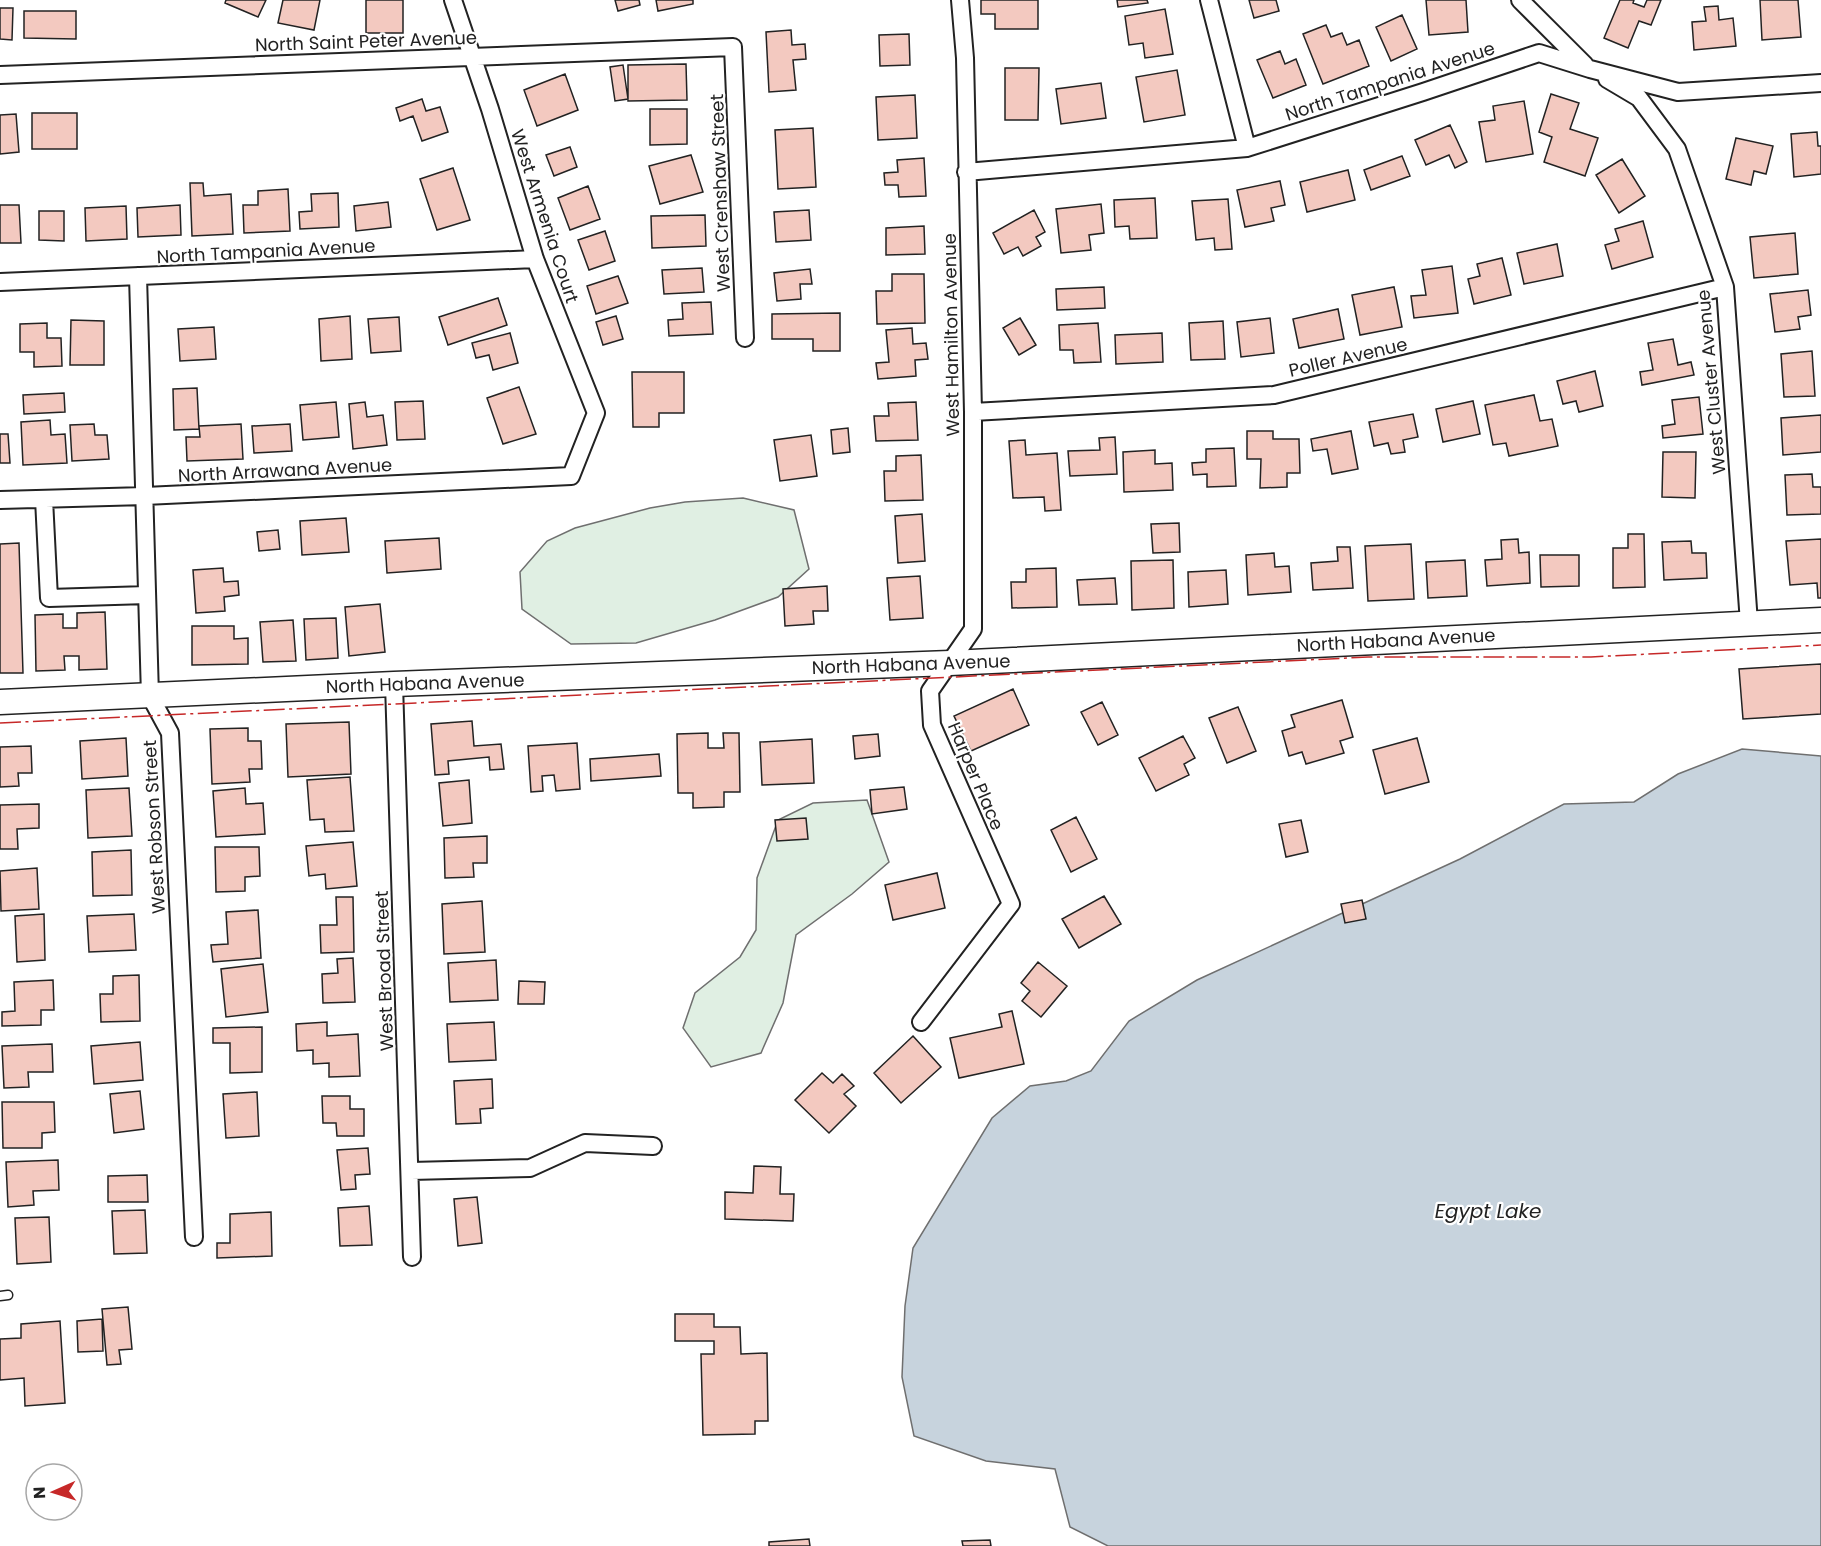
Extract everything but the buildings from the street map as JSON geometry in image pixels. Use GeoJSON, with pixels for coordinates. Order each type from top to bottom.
{"type":"FeatureCollection","features":[{"type":"Feature","properties":{"kind":"street","name":"West Armenia Court"},"geometry":{"type":"LineString","coordinates":[[453,0],[490,110],[535,259],[596,413],[571,476]]}},
{"type":"Feature","properties":{"kind":"street","name":"West Hamilton Avenue"},"geometry":{"type":"LineString","coordinates":[[950,663],[973,629],[972,412],[965,58],[960,0]]}},
{"type":"Feature","properties":{"kind":"street"},"geometry":{"type":"LineString","coordinates":[[1209,0],[1247,148]]}},
{"type":"Feature","properties":{"kind":"street","name":"West Cluster Avenue"},"geometry":{"type":"LineString","coordinates":[[1520,0],[1590,69],[1640,98],[1677,149],[1725,287],[1749,623]]}},
{"type":"Feature","properties":{"kind":"street","name":"North Saint Peter Avenue"},"geometry":{"type":"LineString","coordinates":[[0,75],[733,47]]}},
{"type":"Feature","properties":{"kind":"street","name":"West Crenshaw Street"},"geometry":{"type":"LineString","coordinates":[[733,47],[745,338]]}},
{"type":"Feature","properties":{"kind":"street","name":"North Tampania Avenue"},"geometry":{"type":"LineString","coordinates":[[966,172],[1247,148],[1539,53],[1678,92],[1821,83]]}},
{"type":"Feature","properties":{"kind":"street","name":"North Tampania Avenue"},"geometry":{"type":"LineString","coordinates":[[0,282],[535,259]]}},
{"type":"Feature","properties":{"kind":"street","name":"West Robson Street"},"geometry":{"type":"LineString","coordinates":[[138,276],[150,696],[170,733],[194,1237]]}},
{"type":"Feature","properties":{"kind":"street","name":"Poller Avenue"},"geometry":{"type":"LineString","coordinates":[[972,412],[1274,395],[1725,287]]}},
{"type":"Feature","properties":{"kind":"street","name":"North Arrawana Avenue"},"geometry":{"type":"LineString","coordinates":[[0,500],[145,496],[571,476]]}},
{"type":"Feature","properties":{"kind":"street"},"geometry":{"type":"LineString","coordinates":[[44,499],[49,598],[147,595]]}},
{"type":"Feature","properties":{"kind":"street","name":"North Habana Avenue"},"geometry":{"type":"LineString","coordinates":[[0,702],[394,684],[950,663],[1821,620]]}},
{"type":"Feature","properties":{"kind":"street","name":"Harper Place"},"geometry":{"type":"LineString","coordinates":[[921,1022],[1011,904],[932,725],[930,692],[950,663]]}},
{"type":"Feature","properties":{"kind":"street","name":"West Broad Street"},"geometry":{"type":"LineString","coordinates":[[394,684],[412,1257]]}},
{"type":"Feature","properties":{"kind":"street"},"geometry":{"type":"LineString","coordinates":[[411,1171],[530,1168],[585,1143],[653,1146]]}},
{"type":"Feature","properties":{"kind":"green space"},"geometry":{"type":"Polygon","coordinates":[[[743,498],[794,510],[809,569],[778,597],[715,620],[636,643],[571,644],[522,609],[520,572],[547,541],[575,528],[650,508],[685,502],[743,498]]]}},
{"type":"Feature","properties":{"kind":"green space"},"geometry":{"type":"Polygon","coordinates":[[[867,800],[889,862],[852,894],[796,935],[783,1003],[761,1053],[711,1067],[683,1028],[695,993],[740,957],[756,930],[757,878],[778,820],[813,803],[867,800]]]}},
{"type":"Feature","properties":{"kind":"water","name":"Egypt Lake"},"geometry":{"type":"Polygon","coordinates":[[[1742,749],[1821,756],[1821,1546],[1108,1546],[1070,1527],[1055,1469],[986,1461],[914,1436],[902,1377],[905,1306],[913,1248],[992,1118],[1030,1086],[1066,1081],[1091,1071],[1129,1021],[1197,980],[1460,859],[1564,804],[1634,802],[1678,774],[1742,749]]]}},
{"type":"Feature","properties":{"kind":"power"},"geometry":{"type":"LineString","coordinates":[[0,723],[1368,657],[1591,657],[1821,645]]}}]}
